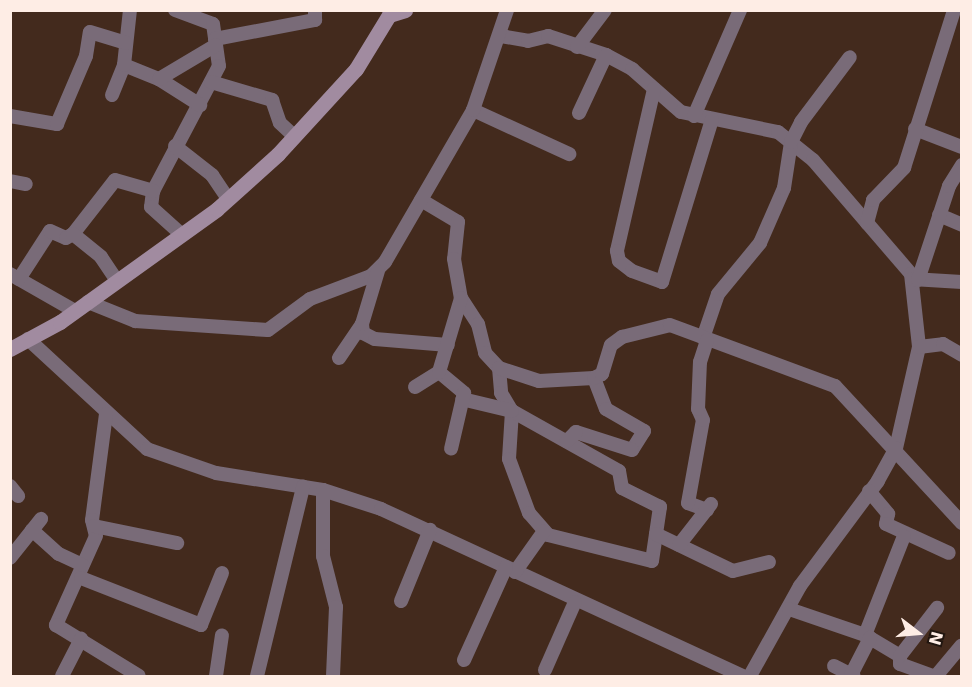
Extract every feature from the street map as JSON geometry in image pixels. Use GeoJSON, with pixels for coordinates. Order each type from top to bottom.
{"type":"FeatureCollection","features":[{"type":"Feature","properties":{"kind":"main road"},"geometry":{"type":"LineString","coordinates":[[10,349],[81,307],[228,199],[294,136],[356,69],[385,13],[405,10]]}},
{"type":"Feature","properties":{"kind":"street"},"geometry":{"type":"LineString","coordinates":[[112,95],[123,65],[129,10]]}},
{"type":"Feature","properties":{"kind":"street"},"geometry":{"type":"LineString","coordinates":[[175,10],[213,24],[219,66],[153,191],[151,207],[166,215],[181,234]]}},
{"type":"Feature","properties":{"kind":"street"},"geometry":{"type":"LineString","coordinates":[[159,79],[216,42],[315,20],[315,10]]}},
{"type":"Feature","properties":{"kind":"street"},"geometry":{"type":"LineString","coordinates":[[339,358],[362,324],[378,271],[473,110],[501,36],[507,10]]}},
{"type":"Feature","properties":{"kind":"street"},"geometry":{"type":"LineString","coordinates":[[577,47],[605,10]]}},
{"type":"Feature","properties":{"kind":"street"},"geometry":{"type":"LineString","coordinates":[[694,116],[740,10]]}},
{"type":"Feature","properties":{"kind":"street"},"geometry":{"type":"LineString","coordinates":[[867,223],[873,200],[904,168],[954,10]]}},
{"type":"Feature","properties":{"kind":"street"},"geometry":{"type":"LineString","coordinates":[[10,116],[57,124],[86,56],[90,32],[125,43]]}},
{"type":"Feature","properties":{"kind":"street"},"geometry":{"type":"LineString","coordinates":[[501,36],[528,41],[548,36],[606,55],[654,89],[672,107],[694,116],[774,130],[790,142],[867,223],[915,280],[962,282]]}},
{"type":"Feature","properties":{"kind":"street"},"geometry":{"type":"LineString","coordinates":[[579,113],[606,55]]}},
{"type":"Feature","properties":{"kind":"street"},"geometry":{"type":"LineString","coordinates":[[679,545],[709,507],[688,503],[703,420],[700,374],[705,339],[718,294],[760,243],[784,188],[790,142],[850,57]]}},
{"type":"Feature","properties":{"kind":"street"},"geometry":{"type":"LineString","coordinates":[[123,65],[159,79],[200,105]]}},
{"type":"Feature","properties":{"kind":"street"},"geometry":{"type":"LineString","coordinates":[[211,82],[272,99],[280,123],[294,136]]}},
{"type":"Feature","properties":{"kind":"street"},"geometry":{"type":"LineString","coordinates":[[654,89],[617,251],[620,261],[632,271],[662,282],[712,119]]}},
{"type":"Feature","properties":{"kind":"street"},"geometry":{"type":"LineString","coordinates":[[473,110],[569,154]]}},
{"type":"Feature","properties":{"kind":"street"},"geometry":{"type":"LineString","coordinates":[[915,129],[962,147]]}},
{"type":"Feature","properties":{"kind":"street"},"geometry":{"type":"LineString","coordinates":[[175,146],[212,175],[228,199]]}},
{"type":"Feature","properties":{"kind":"street"},"geometry":{"type":"LineString","coordinates":[[750,676],[789,609],[896,448],[919,347],[915,280],[939,215],[962,165]]}},
{"type":"Feature","properties":{"kind":"street"},"geometry":{"type":"LineString","coordinates":[[153,191],[115,180],[73,234],[66,238],[50,231],[15,277],[81,307],[135,321],[268,330],[310,300],[378,271]]}},
{"type":"Feature","properties":{"kind":"street"},"geometry":{"type":"LineString","coordinates":[[10,181],[26,184]]}},
{"type":"Feature","properties":{"kind":"street"},"geometry":{"type":"LineString","coordinates":[[421,200],[458,222],[454,259],[461,298],[478,324],[485,353],[499,368],[539,381],[594,378],[602,374],[611,345],[644,328],[670,326],[835,386],[896,448],[962,523]]}},
{"type":"Feature","properties":{"kind":"street"},"geometry":{"type":"LineString","coordinates":[[939,215],[962,225]]}},
{"type":"Feature","properties":{"kind":"street"},"geometry":{"type":"LineString","coordinates":[[73,234],[101,257],[117,281]]}},
{"type":"Feature","properties":{"kind":"street"},"geometry":{"type":"LineString","coordinates":[[415,387],[439,372],[461,298]]}},
{"type":"Feature","properties":{"kind":"street"},"geometry":{"type":"LineString","coordinates":[[362,324],[363,333],[375,339],[448,345]]}},
{"type":"Feature","properties":{"kind":"street"},"geometry":{"type":"LineString","coordinates":[[28,339],[147,450],[216,473],[322,490],[430,530],[574,602],[734,675]]}},
{"type":"Feature","properties":{"kind":"street"},"geometry":{"type":"LineString","coordinates":[[919,347],[943,344],[962,355]]}},
{"type":"Feature","properties":{"kind":"street"},"geometry":{"type":"LineString","coordinates":[[462,399],[512,411],[620,471],[622,488],[660,507],[652,561],[544,531],[519,497],[509,459],[512,411],[501,393],[499,368]]}},
{"type":"Feature","properties":{"kind":"street"},"geometry":{"type":"LineString","coordinates":[[439,372],[464,393],[450,448]]}},
{"type":"Feature","properties":{"kind":"street"},"geometry":{"type":"LineString","coordinates":[[567,441],[576,432],[632,450],[644,431],[606,409],[594,378]]}},
{"type":"Feature","properties":{"kind":"street"},"geometry":{"type":"LineString","coordinates":[[106,414],[93,526],[96,536],[82,572],[56,625],[140,676]]}},
{"type":"Feature","properties":{"kind":"street"},"geometry":{"type":"LineString","coordinates":[[257,676],[303,487]]}},
{"type":"Feature","properties":{"kind":"street"},"geometry":{"type":"LineString","coordinates":[[322,490],[323,556],[336,607],[337,672]]}},
{"type":"Feature","properties":{"kind":"street"},"geometry":{"type":"LineString","coordinates":[[869,491],[888,514],[886,525],[904,536],[949,553]]}},
{"type":"Feature","properties":{"kind":"street"},"geometry":{"type":"LineString","coordinates":[[10,558],[36,524],[58,554],[82,572],[201,625],[222,573]]}},
{"type":"Feature","properties":{"kind":"street"},"geometry":{"type":"LineString","coordinates":[[93,526],[177,543]]}},
{"type":"Feature","properties":{"kind":"street"},"geometry":{"type":"LineString","coordinates":[[401,601],[430,530]]}},
{"type":"Feature","properties":{"kind":"street"},"geometry":{"type":"LineString","coordinates":[[464,660],[511,570],[544,531]]}},
{"type":"Feature","properties":{"kind":"street"},"geometry":{"type":"LineString","coordinates":[[656,534],[733,571],[769,562]]}},
{"type":"Feature","properties":{"kind":"street"},"geometry":{"type":"LineString","coordinates":[[834,666],[852,676],[904,536]]}},
{"type":"Feature","properties":{"kind":"street"},"geometry":{"type":"LineString","coordinates":[[545,670],[574,602]]}},
{"type":"Feature","properties":{"kind":"street"},"geometry":{"type":"LineString","coordinates":[[937,608],[900,656],[900,664],[934,676],[962,645]]}},
{"type":"Feature","properties":{"kind":"street"},"geometry":{"type":"LineString","coordinates":[[789,609],[867,636],[900,656]]}},
{"type":"Feature","properties":{"kind":"street"},"geometry":{"type":"LineString","coordinates":[[216,676],[222,635]]}},
{"type":"Feature","properties":{"kind":"street"},"geometry":{"type":"LineString","coordinates":[[62,676],[81,639]]}}]}
